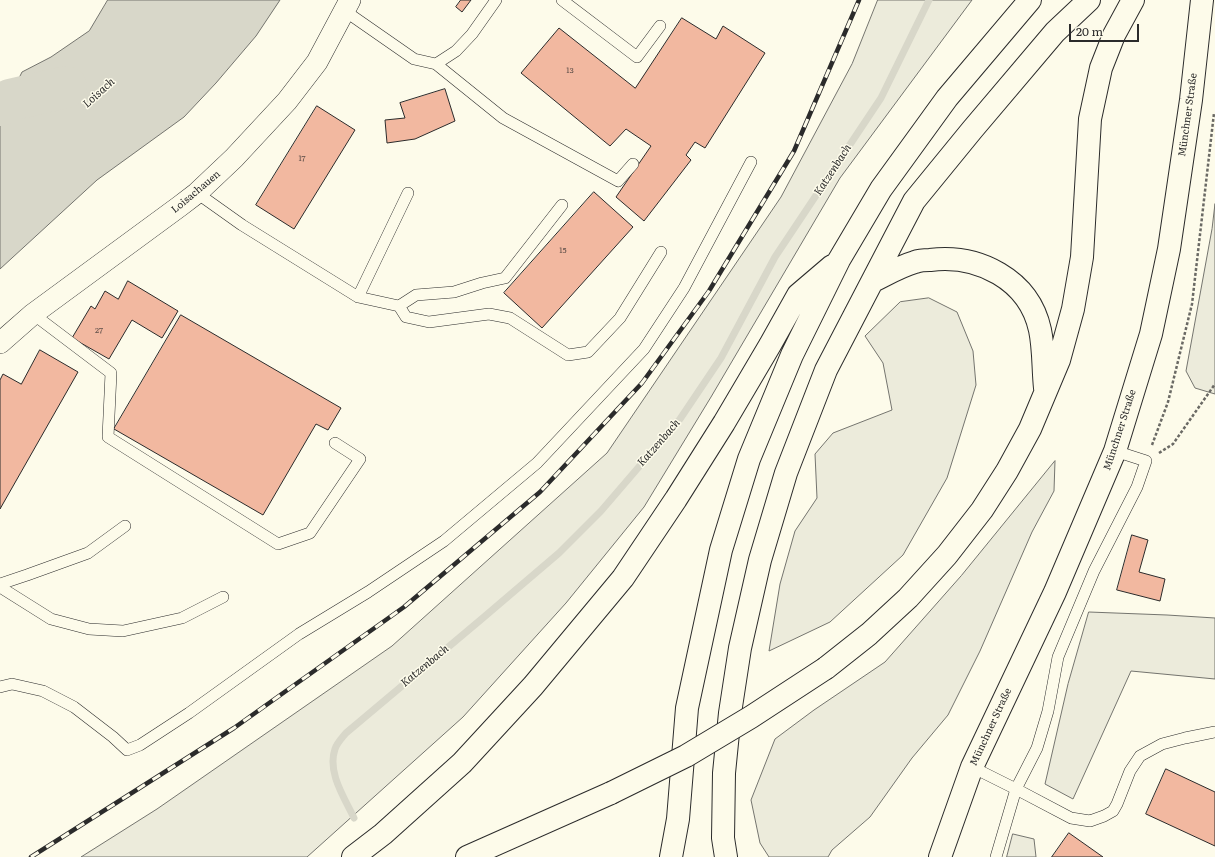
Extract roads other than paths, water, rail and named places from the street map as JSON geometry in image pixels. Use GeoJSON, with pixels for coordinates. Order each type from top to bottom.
{"type":"FeatureCollection","features":[{"type":"Feature","properties":{"kind":"main road"},"geometry":{"type":"LineString","coordinates":[[671,857],[678,819],[687,708],[721,550],[749,459],[792,355],[839,260],[881,189],[948,98],[1030,0]]}},
{"type":"Feature","properties":{"kind":"main road"},"geometry":{"type":"LineString","coordinates":[[726,857],[723,838],[724,773],[730,713],[740,648],[760,560],[786,473],[826,370],[914,201],[1055,32],[1089,0]]}},
{"type":"Feature","properties":{"kind":"main road"},"geometry":{"type":"LineString","coordinates":[[467,857],[611,793],[686,756],[751,717],[826,668],[869,634],[908,598],[948,555],[982,510],[1007,471],[1030,428],[1058,360],[1075,302],[1082,257],[1090,119],[1101,68],[1114,35],[1133,0]]}},
{"type":"Feature","properties":{"kind":"main road","name":"Münchner Straße"},"geometry":{"type":"LineString","coordinates":[[940,857],[972,767],[1055,592],[1115,451],[1150,334],[1168,249],[1191,100],[1202,0]]}},
{"type":"Feature","properties":{"kind":"main road"},"geometry":{"type":"LineString","coordinates":[[873,281],[915,262],[944,258],[968,260],[990,268],[1008,279],[1022,294],[1033,310],[1040,330],[1045,391]]}},
{"type":"Feature","properties":{"kind":"main road"},"geometry":{"type":"LineString","coordinates":[[353,857],[383,834],[462,763],[533,686],[618,584],[676,499],[770,345],[798,295],[839,260]]}},
{"type":"Feature","properties":{"kind":"street","name":"Loisachauen"},"geometry":{"type":"LineString","coordinates":[[0,343],[33,314],[197,193],[234,158],[287,101],[317,62],[348,5]]}},
{"type":"Feature","properties":{"kind":"lane"},"geometry":{"type":"LineString","coordinates":[[436,64],[456,51],[472,34],[496,0]]}},
{"type":"Feature","properties":{"kind":"lane"},"geometry":{"type":"LineString","coordinates":[[562,0],[637,57],[660,26]]}},
{"type":"Feature","properties":{"kind":"lane"},"geometry":{"type":"LineString","coordinates":[[348,5],[414,59],[436,64],[502,118],[618,181],[633,164]]}},
{"type":"Feature","properties":{"kind":"lane"},"geometry":{"type":"LineString","coordinates":[[0,687],[12,684],[43,691],[74,707],[113,737],[127,750],[134,748],[190,713],[299,634],[368,592],[444,541],[537,463],[644,349],[684,288],[750,162]]}},
{"type":"Feature","properties":{"kind":"lane"},"geometry":{"type":"LineString","coordinates":[[197,193],[242,225],[358,297],[399,306],[406,316],[429,322],[489,314],[510,318],[568,355],[588,352],[620,318],[661,252]]}},
{"type":"Feature","properties":{"kind":"lane"},"geometry":{"type":"LineString","coordinates":[[358,297],[408,193]]}},
{"type":"Feature","properties":{"kind":"lane"},"geometry":{"type":"LineString","coordinates":[[399,306],[416,295],[454,292],[505,278],[562,205]]}},
{"type":"Feature","properties":{"kind":"lane"},"geometry":{"type":"LineString","coordinates":[[33,314],[111,373],[108,437],[278,544],[310,533],[360,459],[335,443]]}},
{"type":"Feature","properties":{"kind":"lane"},"geometry":{"type":"LineString","coordinates":[[996,857],[1016,789],[1037,748],[1048,711],[1058,657],[1094,571],[1137,488],[1146,461],[1115,451]]}},
{"type":"Feature","properties":{"kind":"lane"},"geometry":{"type":"LineString","coordinates":[[0,584],[88,553],[125,526]]}},
{"type":"Feature","properties":{"kind":"lane"},"geometry":{"type":"LineString","coordinates":[[0,587],[51,619],[89,629],[123,631],[182,618],[223,597]]}},
{"type":"Feature","properties":{"kind":"lane"},"geometry":{"type":"LineString","coordinates":[[972,767],[1072,818],[1090,821],[1113,811],[1118,804],[1130,771],[1140,756],[1162,744],[1215,732]]}},
{"type":"Feature","properties":{"kind":"water","name":"Loisach"},"geometry":{"type":"Polygon","coordinates":[[[108,0],[280,0],[256,36],[216,83],[184,117],[97,180],[0,269],[0,117],[22,72],[51,57],[89,31],[108,0]]]}},
{"type":"Feature","properties":{"kind":"waterway","name":"Katzenbach"},"geometry":{"type":"LineString","coordinates":[[354,818],[341,793],[333,767],[333,758],[338,743],[346,733],[559,553],[601,511],[680,419],[721,358],[775,257],[881,98],[929,0]]}},
{"type":"Feature","properties":{"kind":"waterway"},"geometry":{"type":"LineString","coordinates":[[0,105],[10,100],[66,87]]}},
{"type":"Feature","properties":{"kind":"railway"},"geometry":{"type":"LineString","coordinates":[[31,857],[234,728],[404,607],[540,492],[642,383],[709,291],[794,151],[859,0]]}}]}
